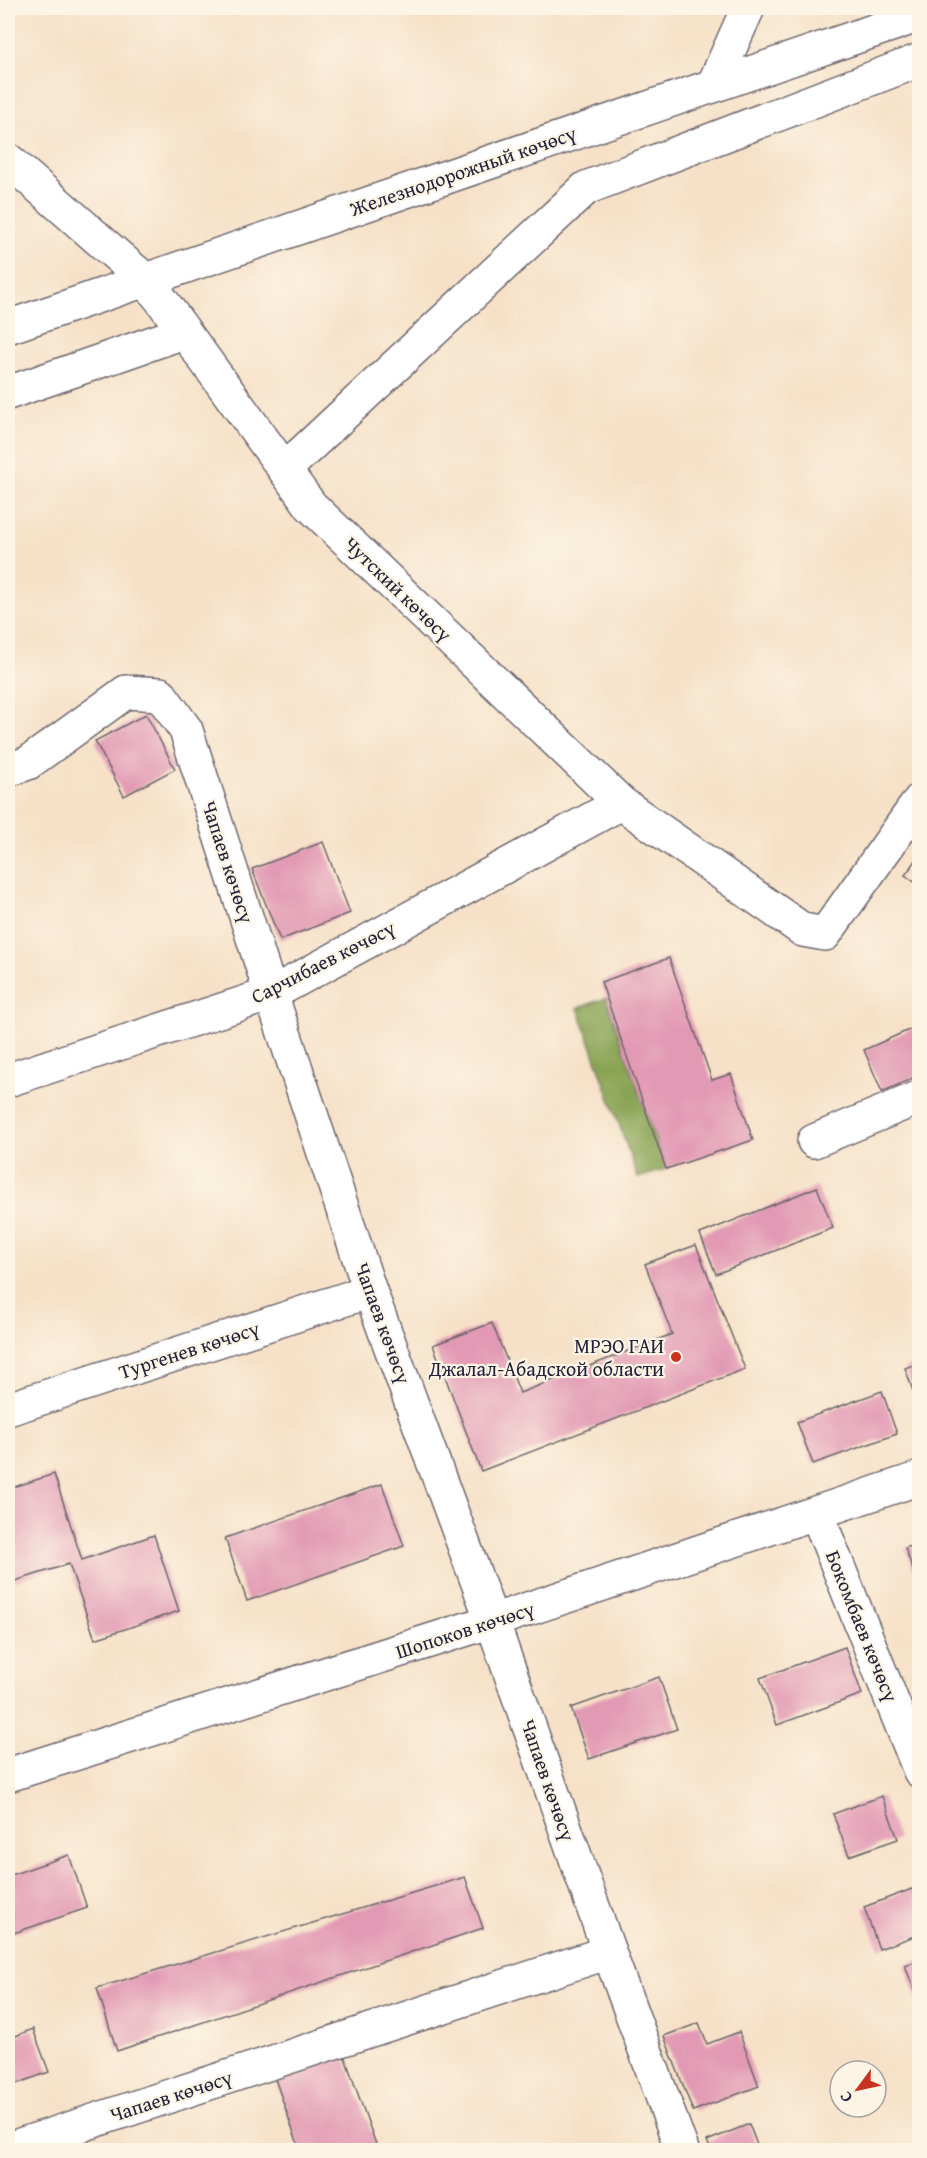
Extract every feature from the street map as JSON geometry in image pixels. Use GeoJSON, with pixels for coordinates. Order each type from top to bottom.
{"type":"FeatureCollection","features":[{"type":"Feature","properties":{"kind":"street"},"geometry":{"type":"LineString","coordinates":[[713,86],[748,8]]}},
{"type":"Feature","properties":{"kind":"street","name":"Железнодорожный көчөсү"},"geometry":{"type":"LineString","coordinates":[[8,327],[920,15]]}},
{"type":"Feature","properties":{"kind":"street"},"geometry":{"type":"LineString","coordinates":[[285,469],[586,188],[920,60]]}},
{"type":"Feature","properties":{"kind":"street","name":"Чутский көчөсү"},"geometry":{"type":"LineString","coordinates":[[8,159],[144,279],[311,506],[621,803],[802,930],[825,934],[920,800]]}},
{"type":"Feature","properties":{"kind":"street"},"geometry":{"type":"LineString","coordinates":[[8,393],[184,332]]}},
{"type":"Feature","properties":{"kind":"street","name":"Чапаев көчөсү"},"geometry":{"type":"LineString","coordinates":[[8,770],[27,763],[126,692],[160,694],[186,730],[370,1291],[492,1621],[682,2151]]}},
{"type":"Feature","properties":{"kind":"street","name":"Сарчибаев көчөсү"},"geometry":{"type":"LineString","coordinates":[[8,1080],[271,994],[621,803]]}},
{"type":"Feature","properties":{"kind":"street"},"geometry":{"type":"LineString","coordinates":[[814,1141],[920,1097]]}},
{"type":"Feature","properties":{"kind":"street","name":"Тургенев көчөсү"},"geometry":{"type":"LineString","coordinates":[[8,1408],[370,1291]]}},
{"type":"Feature","properties":{"kind":"street","name":"Шопоков көчөсү"},"geometry":{"type":"LineString","coordinates":[[8,1775],[492,1621],[920,1478]]}},
{"type":"Feature","properties":{"kind":"street","name":"Бокомбаев көчөсү"},"geometry":{"type":"LineString","coordinates":[[817,1514],[917,1759]]}},
{"type":"Feature","properties":{"kind":"street","name":"Чапаев көчөсү"},"geometry":{"type":"LineString","coordinates":[[8,2150],[609,1952]]}},
{"type":"Feature","properties":{"kind":"green space"},"geometry":{"type":"Polygon","coordinates":[[[606,998],[666,1169],[638,1178],[578,1008],[606,998]]]}},
{"type":"Feature","properties":{"kind":"building"},"geometry":{"type":"Polygon","coordinates":[[[146,714],[175,769],[124,796],[95,741],[146,714]]]}},
{"type":"Feature","properties":{"kind":"building"},"geometry":{"type":"Polygon","coordinates":[[[323,842],[350,913],[280,940],[252,869],[323,842]]]}},
{"type":"Feature","properties":{"kind":"building"},"geometry":{"type":"Polygon","coordinates":[[[920,855],[920,886],[905,875],[920,855]]]}},
{"type":"Feature","properties":{"kind":"building"},"geometry":{"type":"Polygon","coordinates":[[[669,958],[712,1080],[731,1074],[753,1140],[666,1169],[601,982],[669,958]]]}},
{"type":"Feature","properties":{"kind":"building"},"geometry":{"type":"Polygon","coordinates":[[[920,1025],[920,1075],[882,1092],[864,1050],[920,1025]]]}},
{"type":"Feature","properties":{"kind":"building"},"geometry":{"type":"Polygon","coordinates":[[[817,1187],[833,1228],[716,1274],[700,1234],[817,1187]]]}},
{"type":"Feature","properties":{"kind":"building","name":"МРЭО ГАИ Джалал-Абадской области"},"geometry":{"type":"Polygon","coordinates":[[[696,1245],[745,1369],[481,1471],[433,1345],[492,1323],[520,1393],[672,1334],[645,1264],[696,1245]]]}},
{"type":"Feature","properties":{"kind":"building"},"geometry":{"type":"Polygon","coordinates":[[[920,1363],[920,1408],[919,1408],[905,1368],[920,1363]]]}},
{"type":"Feature","properties":{"kind":"building"},"geometry":{"type":"Polygon","coordinates":[[[882,1391],[897,1434],[813,1464],[797,1422],[882,1391]]]}},
{"type":"Feature","properties":{"kind":"building"},"geometry":{"type":"Polygon","coordinates":[[[54,1474],[82,1560],[154,1535],[179,1611],[95,1639],[69,1564],[9,1583],[8,1489],[54,1474]]]}},
{"type":"Feature","properties":{"kind":"building"},"geometry":{"type":"Polygon","coordinates":[[[382,1484],[404,1546],[247,1601],[225,1538],[382,1484]]]}},
{"type":"Feature","properties":{"kind":"building"},"geometry":{"type":"Polygon","coordinates":[[[920,1543],[920,1586],[919,1586],[905,1548],[920,1543]]]}},
{"type":"Feature","properties":{"kind":"building"},"geometry":{"type":"Polygon","coordinates":[[[845,1647],[862,1694],[777,1725],[760,1678],[845,1647]]]}},
{"type":"Feature","properties":{"kind":"building"},"geometry":{"type":"Polygon","coordinates":[[[659,1677],[677,1729],[589,1759],[571,1708],[659,1677]]]}},
{"type":"Feature","properties":{"kind":"building"},"geometry":{"type":"Polygon","coordinates":[[[882,1796],[898,1839],[849,1856],[833,1814],[882,1796]]]}},
{"type":"Feature","properties":{"kind":"building"},"geometry":{"type":"Polygon","coordinates":[[[69,1855],[87,1908],[8,1935],[8,1876],[69,1855]]]}},
{"type":"Feature","properties":{"kind":"building"},"geometry":{"type":"Polygon","coordinates":[[[465,1877],[483,1928],[117,2051],[97,1988],[465,1877]]]}},
{"type":"Feature","properties":{"kind":"building"},"geometry":{"type":"Polygon","coordinates":[[[912,1889],[920,1908],[920,1934],[879,1949],[864,1907],[912,1889]]]}},
{"type":"Feature","properties":{"kind":"building"},"geometry":{"type":"Polygon","coordinates":[[[920,1960],[920,2004],[919,2004],[905,1965],[920,1960]]]}},
{"type":"Feature","properties":{"kind":"building"},"geometry":{"type":"Polygon","coordinates":[[[699,2023],[707,2044],[739,2032],[759,2086],[693,2111],[664,2036],[699,2023]]]}},
{"type":"Feature","properties":{"kind":"building"},"geometry":{"type":"Polygon","coordinates":[[[33,2029],[49,2072],[8,2087],[8,2039],[33,2029]]]}},
{"type":"Feature","properties":{"kind":"building"},"geometry":{"type":"Polygon","coordinates":[[[343,2052],[378,2150],[300,2150],[274,2076],[343,2052]]]}},
{"type":"Feature","properties":{"kind":"building"},"geometry":{"type":"Polygon","coordinates":[[[749,2124],[759,2150],[711,2150],[707,2141],[749,2124]]]}},
{"type":"Feature","properties":{"kind":"place","name":"МРЭО ГАИ Джалал-Абадской области"},"geometry":{"type":"Point","coordinates":[676,1357]}}]}
